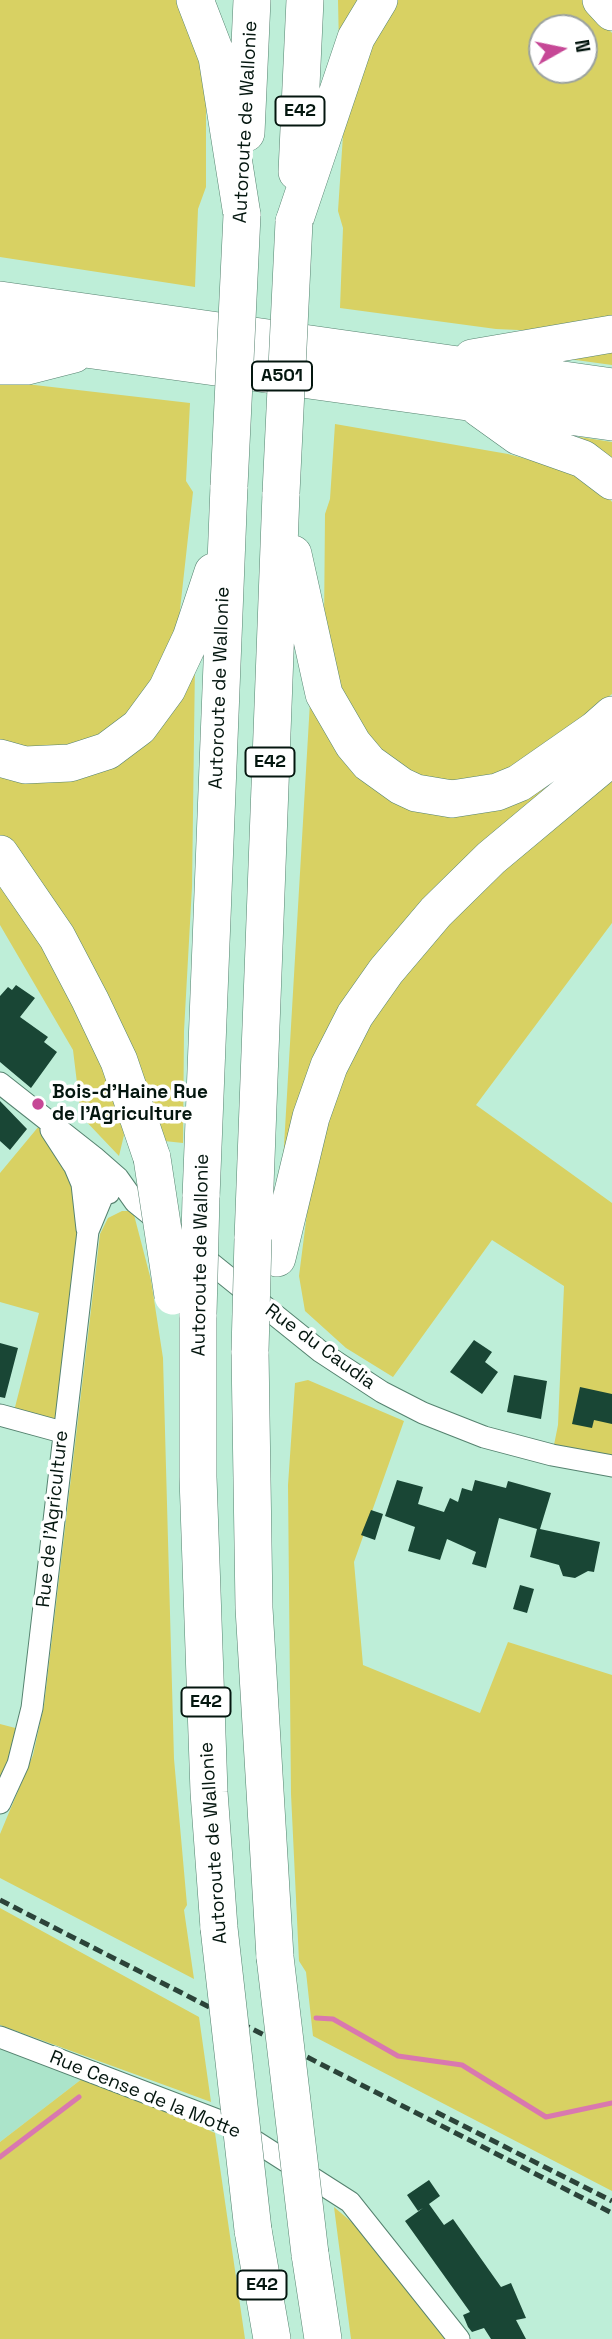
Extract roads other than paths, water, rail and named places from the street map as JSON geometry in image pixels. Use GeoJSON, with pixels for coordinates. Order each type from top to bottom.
{"type":"FeatureCollection","features":[{"type":"Feature","properties":{"kind":"highway"},"geometry":{"type":"LineString","coordinates":[[195,0],[217,57],[242,215]]}},
{"type":"Feature","properties":{"kind":"highway","name":"Autoroute de Wallonie"},"geometry":{"type":"LineString","coordinates":[[252,0],[226,531],[201,1198],[186,1305],[178,1412],[198,1477],[209,1791],[219,1928],[253,2230],[272,2339]]}},
{"type":"Feature","properties":{"kind":"highway","name":"E42"},"geometry":{"type":"LineString","coordinates":[[305,0],[281,493],[265,1249],[256,1366],[254,1608],[275,1956],[310,2254],[323,2339]]}},
{"type":"Feature","properties":{"kind":"highway"},"geometry":{"type":"LineString","coordinates":[[294,222],[356,38],[379,0]]}},
{"type":"Feature","properties":{"kind":"highway"},"geometry":{"type":"LineString","coordinates":[[601,0],[612,12]]}},
{"type":"Feature","properties":{"kind":"highway"},"geometry":{"type":"LineString","coordinates":[[0,275],[20,280],[72,310]]}},
{"type":"Feature","properties":{"kind":"highway","name":"A501"},"geometry":{"type":"LineString","coordinates":[[0,300],[612,387]]}},
{"type":"Feature","properties":{"kind":"highway"},"geometry":{"type":"LineString","coordinates":[[444,364],[612,334]]}},
{"type":"Feature","properties":{"kind":"highway","name":"A501"},"geometry":{"type":"LineString","coordinates":[[0,337],[612,422]]}},
{"type":"Feature","properties":{"kind":"highway"},"geometry":{"type":"LineString","coordinates":[[0,366],[27,366],[92,349]]}},
{"type":"Feature","properties":{"kind":"highway"},"geometry":{"type":"LineString","coordinates":[[472,403],[519,436],[583,459],[612,481]]}},
{"type":"Feature","properties":{"kind":"highway"},"geometry":{"type":"LineString","coordinates":[[281,493],[307,626],[324,694],[353,744],[384,776],[416,793],[452,799],[497,792],[519,783],[612,715]]}},
{"type":"Feature","properties":{"kind":"highway"},"geometry":{"type":"LineString","coordinates":[[0,758],[25,765],[70,763],[107,751],[139,727],[167,689],[191,638],[226,531]]}},
{"type":"Feature","properties":{"kind":"highway"},"geometry":{"type":"LineString","coordinates":[[265,1249],[329,1066],[355,1015],[386,971],[436,912],[491,858],[612,757]]}},
{"type":"Feature","properties":{"kind":"highway"},"geometry":{"type":"LineString","coordinates":[[0,854],[57,937],[119,1061],[152,1157],[186,1305]]}},
{"type":"Feature","properties":{"kind":"street","name":"Rue du Caudia"},"geometry":{"type":"LineString","coordinates":[[0,1083],[44,1120],[107,1184],[321,1352],[372,1387],[423,1413],[484,1437],[612,1466]]}},
{"type":"Feature","properties":{"kind":"street","name":"Rue du Caudia"},"geometry":{"type":"LineString","coordinates":[[44,1120],[73,1164],[107,1184]]}},
{"type":"Feature","properties":{"kind":"street","name":"Rue de l'Agriculture"},"geometry":{"type":"LineString","coordinates":[[0,1803],[18,1763],[32,1709],[62,1432],[92,1222],[107,1184]]}},
{"type":"Feature","properties":{"kind":"street"},"geometry":{"type":"LineString","coordinates":[[0,1415],[62,1432]]}},
{"type":"Feature","properties":{"kind":"street","name":"Rue Cense de la Motte"},"geometry":{"type":"LineString","coordinates":[[0,2037],[228,2124],[350,2202],[459,2339]]}},
{"type":"Feature","properties":{"kind":"waterway"},"geometry":{"type":"LineString","coordinates":[[316,2018],[333,2019],[398,2056],[462,2065],[546,2117],[612,2103]]}},
{"type":"Feature","properties":{"kind":"waterway"},"geometry":{"type":"LineString","coordinates":[[0,2157],[79,2097]]}},
{"type":"Feature","properties":{"kind":"railway"},"geometry":{"type":"LineString","coordinates":[[0,1900],[612,2213]]}},
{"type":"Feature","properties":{"kind":"railway"},"geometry":{"type":"LineString","coordinates":[[436,2112],[612,2201]]}},
{"type":"Feature","properties":{"kind":"place","name":"Bois-d'Haine Rue de l'Agriculture"},"geometry":{"type":"Point","coordinates":[38,1104]}}]}
